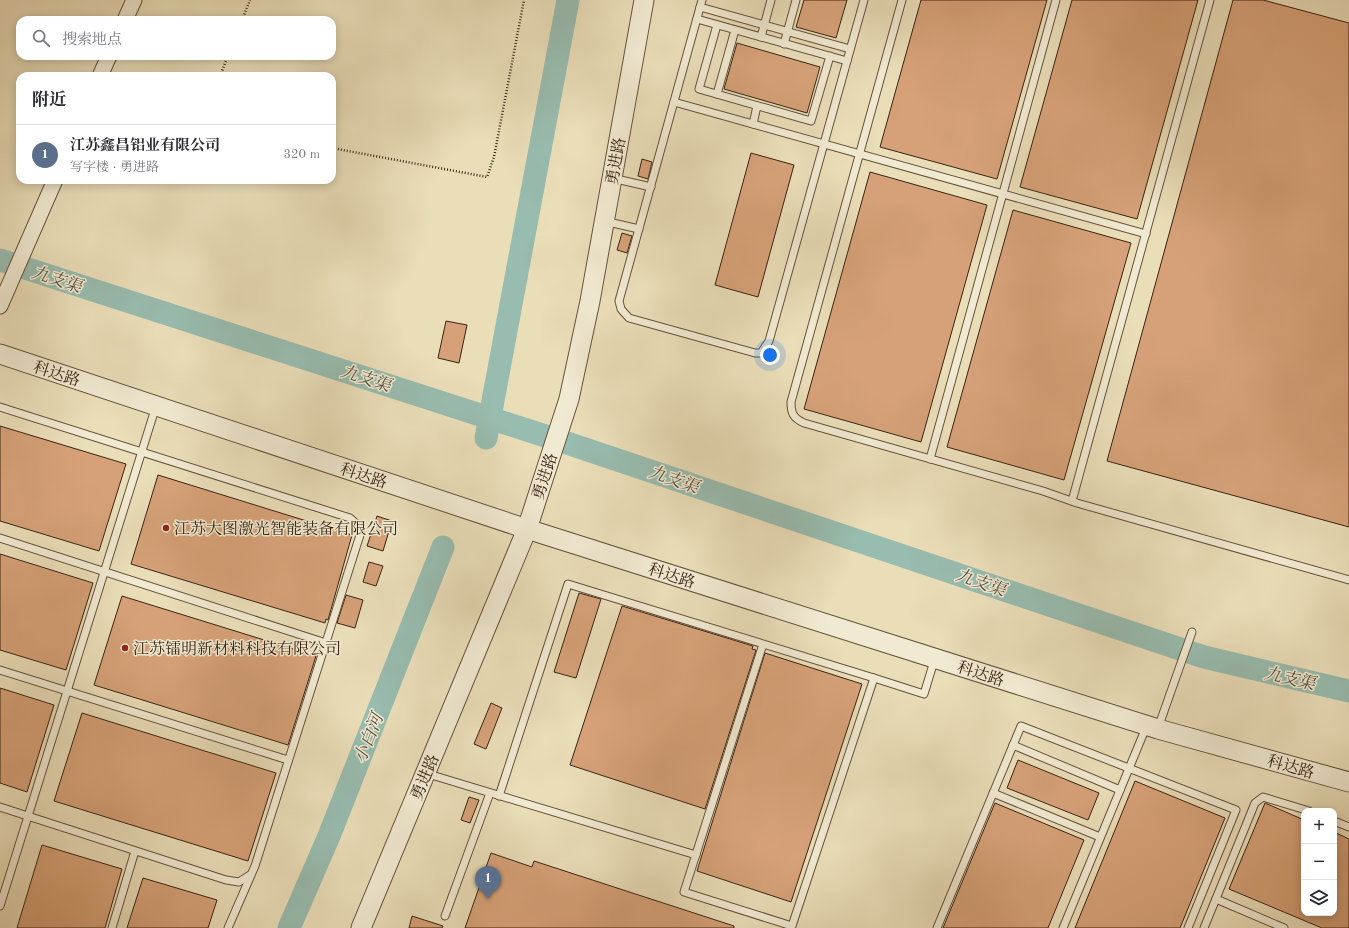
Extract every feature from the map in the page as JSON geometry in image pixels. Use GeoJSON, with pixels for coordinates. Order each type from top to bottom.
{"type":"FeatureCollection","features":[{"type":"Feature","properties":{"kind":"street"},"geometry":{"type":"LineString","coordinates":[[127,16],[134,0]]}},
{"type":"Feature","properties":{"kind":"street","name":"勇进路"},"geometry":{"type":"LineString","coordinates":[[361,928],[527,529],[569,399],[604,221],[644,0]]}},
{"type":"Feature","properties":{"kind":"street"},"geometry":{"type":"LineString","coordinates":[[102,72],[107,60]]}},
{"type":"Feature","properties":{"kind":"street"},"geometry":{"type":"LineString","coordinates":[[0,306],[53,184]]}},
{"type":"Feature","properties":{"kind":"street","name":"科达路"},"geometry":{"type":"LineString","coordinates":[[0,354],[527,529],[1152,727],[1349,782]]}},
{"type":"Feature","properties":{"kind":"lane"},"geometry":{"type":"LineString","coordinates":[[761,37],[771,0]]}},
{"type":"Feature","properties":{"kind":"lane"},"geometry":{"type":"LineString","coordinates":[[784,44],[796,0]]}},
{"type":"Feature","properties":{"kind":"lane"},"geometry":{"type":"LineString","coordinates":[[850,49],[787,32],[701,4],[620,301],[624,313],[635,320],[755,353],[761,353],[769,341],[864,0]]}},
{"type":"Feature","properties":{"kind":"lane"},"geometry":{"type":"LineString","coordinates":[[902,0],[791,402],[791,411],[795,419],[804,423],[1072,501],[1349,580]]}},
{"type":"Feature","properties":{"kind":"lane"},"geometry":{"type":"LineString","coordinates":[[930,459],[1056,0]]}},
{"type":"Feature","properties":{"kind":"lane"},"geometry":{"type":"LineString","coordinates":[[1072,501],[1210,0]]}},
{"type":"Feature","properties":{"kind":"lane"},"geometry":{"type":"LineString","coordinates":[[697,20],[847,61]]}},
{"type":"Feature","properties":{"kind":"lane"},"geometry":{"type":"LineString","coordinates":[[717,25],[699,89],[811,121],[830,56]]}},
{"type":"Feature","properties":{"kind":"lane"},"geometry":{"type":"LineString","coordinates":[[717,94],[735,30]]}},
{"type":"Feature","properties":{"kind":"lane"},"geometry":{"type":"LineString","coordinates":[[674,102],[1146,234]]}},
{"type":"Feature","properties":{"kind":"lane"},"geometry":{"type":"LineString","coordinates":[[753,124],[757,106]]}},
{"type":"Feature","properties":{"kind":"lane"},"geometry":{"type":"LineString","coordinates":[[612,178],[651,187]]}},
{"type":"Feature","properties":{"kind":"lane"},"geometry":{"type":"LineString","coordinates":[[604,221],[639,229]]}},
{"type":"Feature","properties":{"kind":"lane"},"geometry":{"type":"LineString","coordinates":[[0,906],[156,406]]}},
{"type":"Feature","properties":{"kind":"lane"},"geometry":{"type":"LineString","coordinates":[[0,407],[350,518],[357,522],[360,527],[360,535],[255,866],[228,928]]}},
{"type":"Feature","properties":{"kind":"lane"},"geometry":{"type":"LineString","coordinates":[[0,538],[326,643]]}},
{"type":"Feature","properties":{"kind":"lane"},"geometry":{"type":"LineString","coordinates":[[499,796],[568,584],[924,694],[936,658]]}},
{"type":"Feature","properties":{"kind":"lane"},"geometry":{"type":"LineString","coordinates":[[1063,928],[1129,767],[1170,697],[1192,632]]}},
{"type":"Feature","properties":{"kind":"lane"},"geometry":{"type":"LineString","coordinates":[[764,644],[684,892],[792,926],[874,678]]}},
{"type":"Feature","properties":{"kind":"lane"},"geometry":{"type":"LineString","coordinates":[[0,670],[288,760]]}},
{"type":"Feature","properties":{"kind":"lane"},"geometry":{"type":"LineString","coordinates":[[937,928],[1021,726],[1236,810],[1188,928]]}},
{"type":"Feature","properties":{"kind":"lane"},"geometry":{"type":"LineString","coordinates":[[1013,745],[1120,790]]}},
{"type":"Feature","properties":{"kind":"lane"},"geometry":{"type":"LineString","coordinates":[[425,773],[696,855]]}},
{"type":"Feature","properties":{"kind":"lane"},"geometry":{"type":"LineString","coordinates":[[445,916],[490,793]]}},
{"type":"Feature","properties":{"kind":"lane"},"geometry":{"type":"LineString","coordinates":[[993,793],[1100,837]]}},
{"type":"Feature","properties":{"kind":"lane"},"geometry":{"type":"LineString","coordinates":[[1204,928],[1255,803],[1263,797],[1301,809]]}},
{"type":"Feature","properties":{"kind":"lane"},"geometry":{"type":"LineString","coordinates":[[0,807],[226,880],[239,882],[250,875]]}},
{"type":"Feature","properties":{"kind":"lane"},"geometry":{"type":"LineString","coordinates":[[1337,822],[1349,827]]}},
{"type":"Feature","properties":{"kind":"lane"},"geometry":{"type":"LineString","coordinates":[[112,928],[135,851]]}},
{"type":"Feature","properties":{"kind":"lane"},"geometry":{"type":"LineString","coordinates":[[1216,899],[1284,928]]}},
{"type":"Feature","properties":{"kind":"path"},"geometry":{"type":"LineString","coordinates":[[244,16],[250,0]]}},
{"type":"Feature","properties":{"kind":"path"},"geometry":{"type":"LineString","coordinates":[[336,149],[487,177],[494,157],[524,0]]}},
{"type":"Feature","properties":{"kind":"path"},"geometry":{"type":"LineString","coordinates":[[222,72],[226,60]]}},
{"type":"Feature","properties":{"kind":"building"},"geometry":{"type":"Polygon","coordinates":[[[804,0],[847,0],[836,38],[796,27],[804,0]]]}},
{"type":"Feature","properties":{"kind":"building"},"geometry":{"type":"Polygon","coordinates":[[[921,0],[1047,0],[997,179],[880,147],[921,0]]]}},
{"type":"Feature","properties":{"kind":"building"},"geometry":{"type":"Polygon","coordinates":[[[1072,0],[1198,0],[1137,219],[1020,187],[1072,0]]]}},
{"type":"Feature","properties":{"kind":"building"},"geometry":{"type":"Polygon","coordinates":[[[1233,0],[1263,0],[1349,23],[1349,527],[1107,461],[1233,0]]]}},
{"type":"Feature","properties":{"kind":"building"},"geometry":{"type":"Polygon","coordinates":[[[737,43],[820,67],[807,113],[724,89],[737,43]]]}},
{"type":"Feature","properties":{"kind":"building"},"geometry":{"type":"Polygon","coordinates":[[[751,153],[794,165],[758,297],[715,285],[751,153]]]}},
{"type":"Feature","properties":{"kind":"building"},"geometry":{"type":"Polygon","coordinates":[[[642,159],[652,162],[648,179],[638,176],[642,159]]]}},
{"type":"Feature","properties":{"kind":"building"},"geometry":{"type":"Polygon","coordinates":[[[870,172],[987,205],[921,442],[804,409],[870,172]]]}},
{"type":"Feature","properties":{"kind":"building"},"geometry":{"type":"Polygon","coordinates":[[[1013,210],[1131,243],[1064,480],[947,447],[1013,210]]]}},
{"type":"Feature","properties":{"kind":"building"},"geometry":{"type":"Polygon","coordinates":[[[622,233],[632,236],[627,253],[617,250],[622,233]]]}},
{"type":"Feature","properties":{"kind":"building"},"geometry":{"type":"Polygon","coordinates":[[[446,321],[467,325],[459,363],[438,358],[446,321]]]}},
{"type":"Feature","properties":{"kind":"building"},"geometry":{"type":"Polygon","coordinates":[[[0,426],[126,464],[99,551],[0,521],[0,426]]]}},
{"type":"Feature","properties":{"kind":"building"},"geometry":{"type":"Polygon","coordinates":[[[158,475],[352,535],[328,620],[326,619],[325,623],[131,564],[158,475]]]}},
{"type":"Feature","properties":{"kind":"building"},"geometry":{"type":"Polygon","coordinates":[[[377,516],[392,521],[383,551],[367,546],[377,516]]]}},
{"type":"Feature","properties":{"kind":"building"},"geometry":{"type":"Polygon","coordinates":[[[0,554],[93,583],[66,670],[0,650],[0,554]]]}},
{"type":"Feature","properties":{"kind":"building"},"geometry":{"type":"Polygon","coordinates":[[[369,562],[383,566],[376,586],[363,582],[369,562]]]}},
{"type":"Feature","properties":{"kind":"building"},"geometry":{"type":"Polygon","coordinates":[[[579,593],[601,599],[576,678],[554,672],[579,593]]]}},
{"type":"Feature","properties":{"kind":"building"},"geometry":{"type":"Polygon","coordinates":[[[346,595],[363,600],[355,628],[337,623],[346,595]]]}},
{"type":"Feature","properties":{"kind":"building"},"geometry":{"type":"Polygon","coordinates":[[[122,596],[316,656],[288,745],[94,685],[122,596]]]}},
{"type":"Feature","properties":{"kind":"building"},"geometry":{"type":"Polygon","coordinates":[[[622,606],[753,646],[752,649],[756,650],[705,809],[570,765],[622,606]]]}},
{"type":"Feature","properties":{"kind":"building"},"geometry":{"type":"Polygon","coordinates":[[[765,653],[862,684],[791,902],[697,871],[765,653]]]}},
{"type":"Feature","properties":{"kind":"building"},"geometry":{"type":"Polygon","coordinates":[[[0,688],[54,705],[27,792],[0,783],[0,688]]]}},
{"type":"Feature","properties":{"kind":"building"},"geometry":{"type":"Polygon","coordinates":[[[491,703],[502,708],[486,749],[474,744],[491,703]]]}},
{"type":"Feature","properties":{"kind":"building"},"geometry":{"type":"Polygon","coordinates":[[[82,713],[276,773],[248,861],[54,801],[82,713]]]}},
{"type":"Feature","properties":{"kind":"building"},"geometry":{"type":"Polygon","coordinates":[[[1018,760],[1099,793],[1088,820],[1007,788],[1018,760]]]}},
{"type":"Feature","properties":{"kind":"building"},"geometry":{"type":"Polygon","coordinates":[[[1135,781],[1225,818],[1180,928],[1075,928],[1135,781]]]}},
{"type":"Feature","properties":{"kind":"building"},"geometry":{"type":"Polygon","coordinates":[[[469,797],[479,800],[470,823],[461,820],[469,797]]]}},
{"type":"Feature","properties":{"kind":"building"},"geometry":{"type":"Polygon","coordinates":[[[995,803],[1084,840],[1048,928],[943,928],[995,803]]]}},
{"type":"Feature","properties":{"kind":"building"},"geometry":{"type":"Polygon","coordinates":[[[1265,803],[1301,819],[1301,916],[1337,916],[1337,833],[1349,839],[1349,928],[1322,928],[1229,889],[1265,803]]]}},
{"type":"Feature","properties":{"kind":"building"},"geometry":{"type":"Polygon","coordinates":[[[42,845],[122,869],[105,928],[17,928],[42,845]]]}},
{"type":"Feature","properties":{"kind":"building"},"geometry":{"type":"Polygon","coordinates":[[[491,853],[532,867],[534,861],[734,926],[734,928],[465,928],[491,853]]]}},
{"type":"Feature","properties":{"kind":"building"},"geometry":{"type":"Polygon","coordinates":[[[143,878],[217,900],[208,928],[127,928],[143,878]]]}},
{"type":"Feature","properties":{"kind":"building"},"geometry":{"type":"Polygon","coordinates":[[[412,916],[443,926],[442,928],[409,928],[412,916]]]}},
{"type":"Feature","properties":{"kind":"waterway"},"geometry":{"type":"LineString","coordinates":[[486,438],[568,0]]}},
{"type":"Feature","properties":{"kind":"waterway","name":"九支渠"},"geometry":{"type":"LineString","coordinates":[[0,260],[567,443],[1204,657],[1349,691]]}},
{"type":"Feature","properties":{"kind":"waterway","name":"小白河"},"geometry":{"type":"LineString","coordinates":[[289,928],[329,836],[443,547]]}},
{"type":"Feature","properties":{"kind":"place","name":"江苏大图激光智能装备有限公司"},"geometry":{"type":"Point","coordinates":[166,528]}},
{"type":"Feature","properties":{"kind":"place","name":"江苏镭明新材料科技有限公司"},"geometry":{"type":"Point","coordinates":[125,648]}},
{"type":"Feature","properties":{"kind":"place","name":"江苏鑫昌铝业有限公司"},"geometry":{"type":"Point","coordinates":[488,899]}}]}
